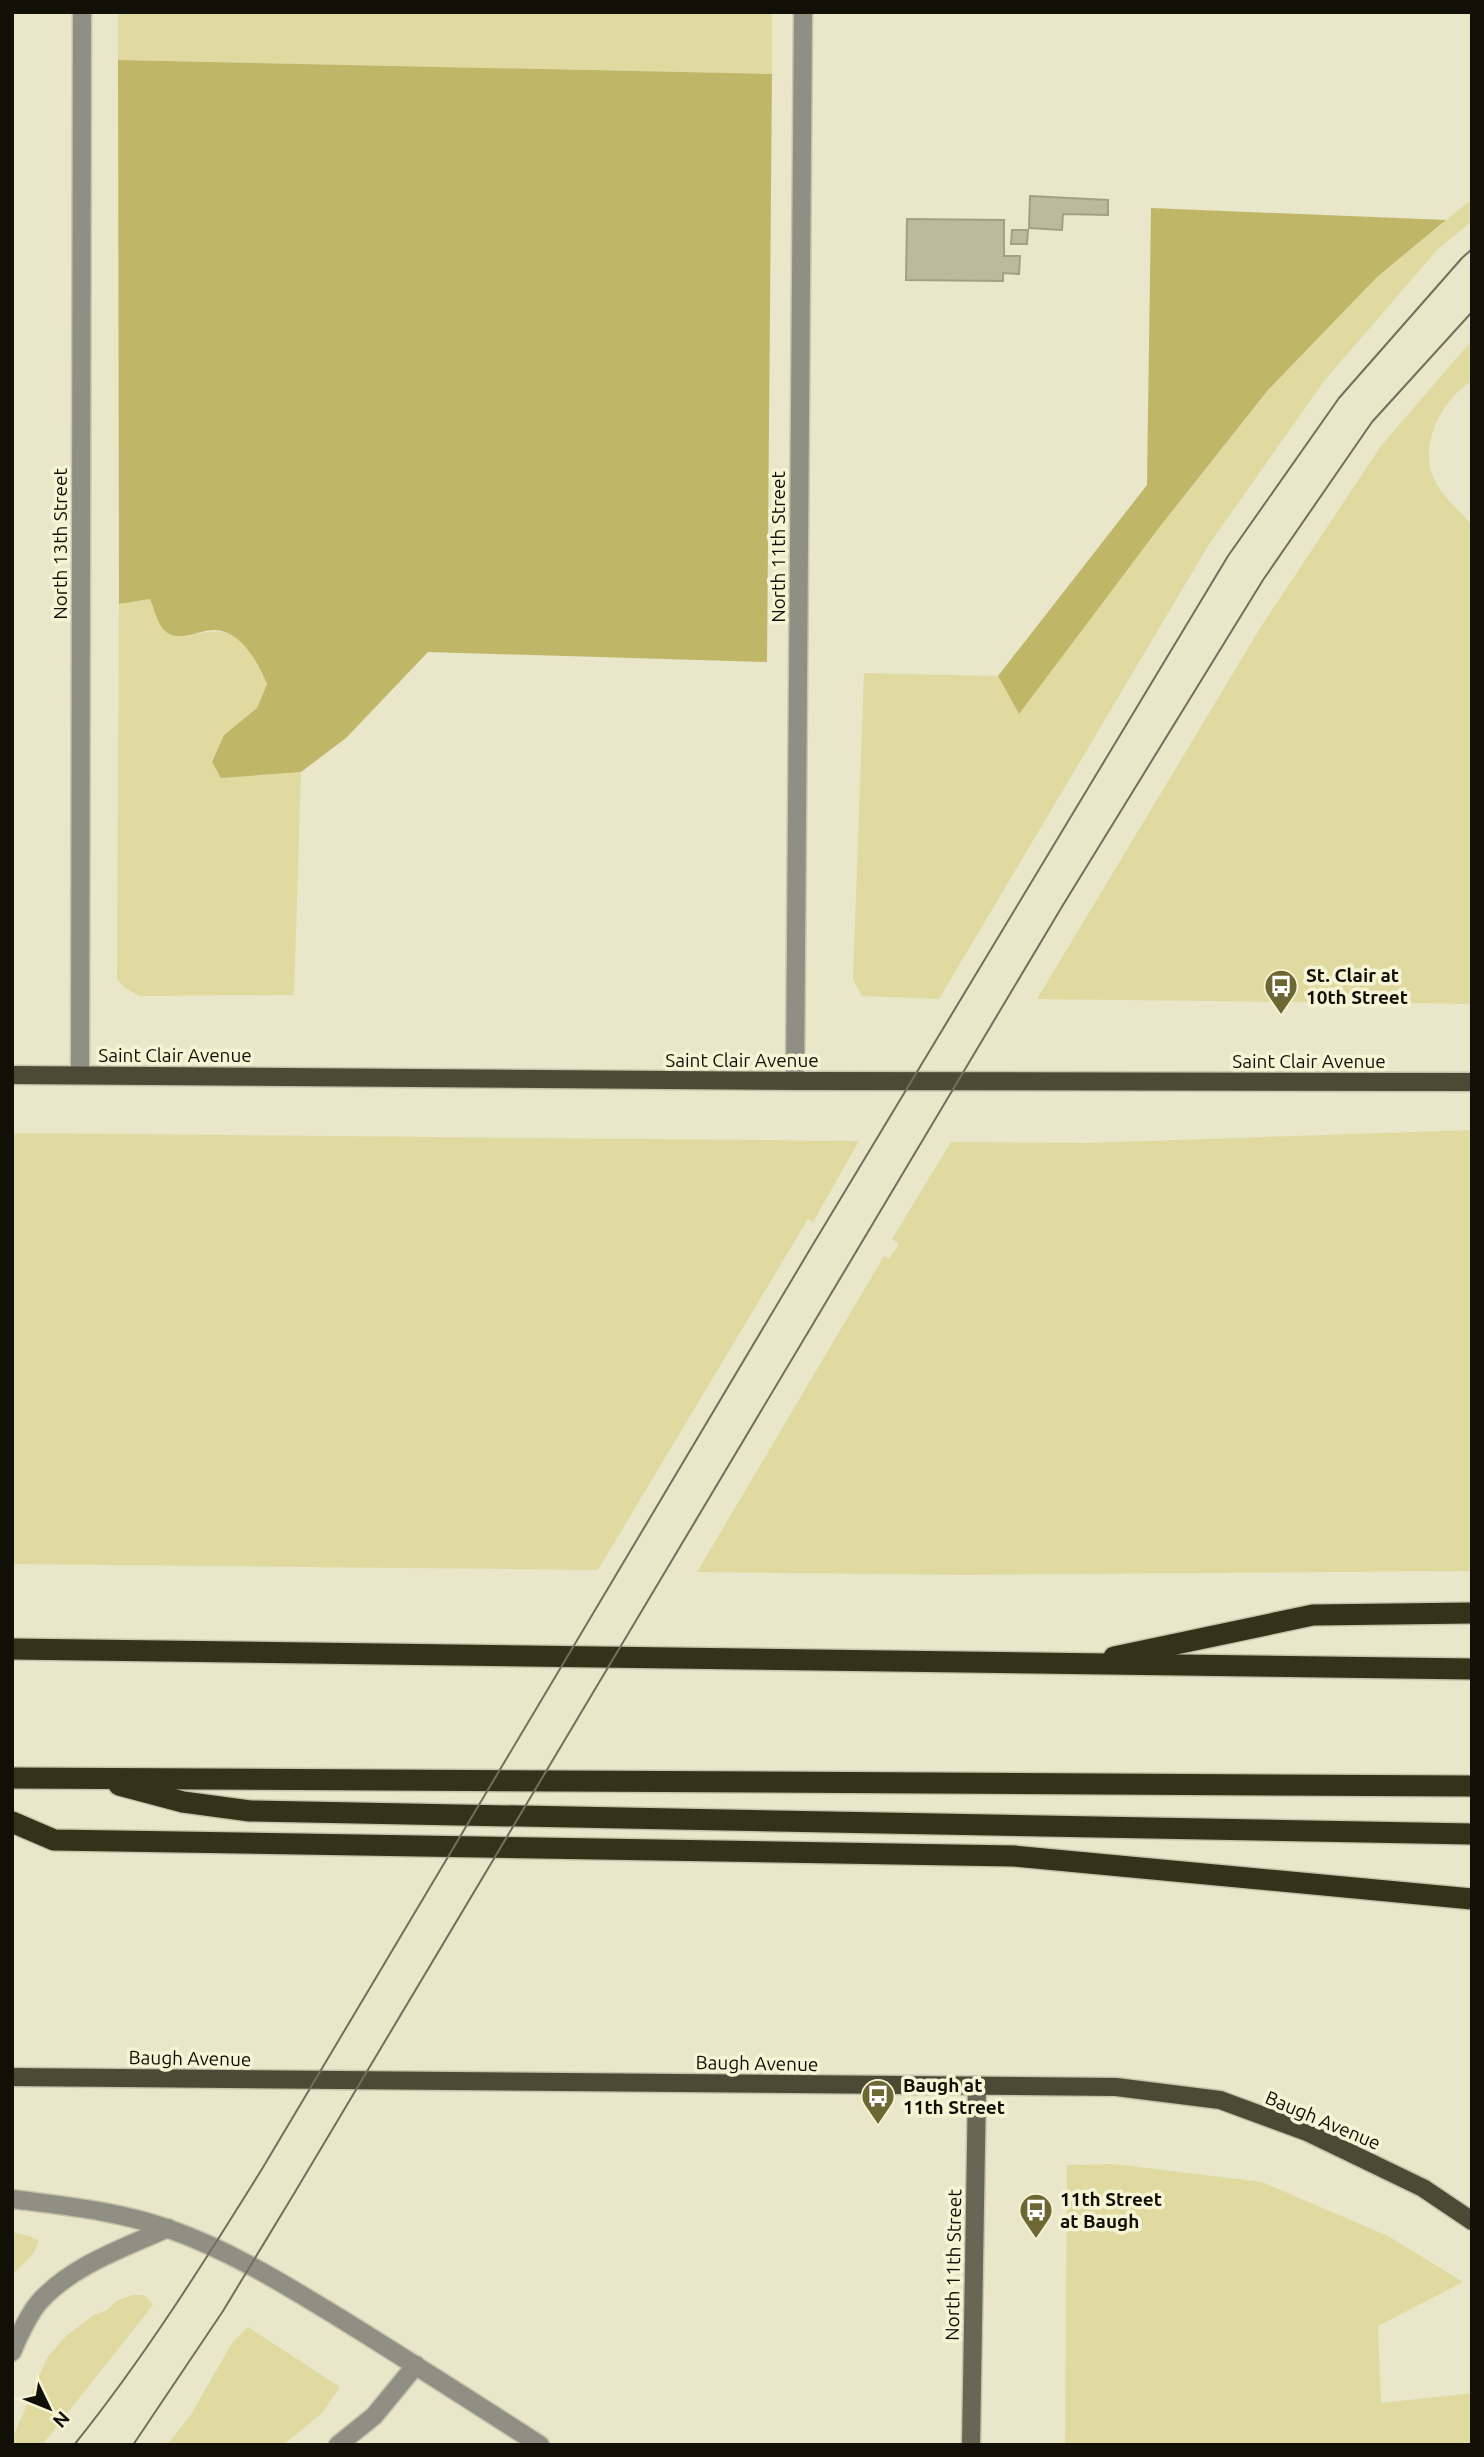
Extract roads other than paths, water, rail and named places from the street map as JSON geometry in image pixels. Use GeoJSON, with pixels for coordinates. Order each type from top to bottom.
{"type":"FeatureCollection","features":[{"type":"Feature","properties":{"kind":"highway"},"geometry":{"type":"LineString","coordinates":[[1076,1665],[1313,1615],[1472,1612]]}},
{"type":"Feature","properties":{"kind":"highway"},"geometry":{"type":"LineString","coordinates":[[12,1649],[1472,1669]]}},
{"type":"Feature","properties":{"kind":"highway"},"geometry":{"type":"LineString","coordinates":[[90,1777],[183,1802],[250,1811],[1472,1834]]}},
{"type":"Feature","properties":{"kind":"highway"},"geometry":{"type":"LineString","coordinates":[[12,1778],[1472,1786]]}},
{"type":"Feature","properties":{"kind":"highway"},"geometry":{"type":"LineString","coordinates":[[12,1822],[54,1840],[1014,1856],[1472,1899]]}},
{"type":"Feature","properties":{"kind":"main road","name":"Saint Clair Avenue"},"geometry":{"type":"LineString","coordinates":[[12,1075],[794,1081],[1472,1082]]}},
{"type":"Feature","properties":{"kind":"main road","name":"Baugh Avenue"},"geometry":{"type":"LineString","coordinates":[[12,2077],[1116,2087],[1220,2100],[1307,2132],[1423,2188],[1472,2221]]}},
{"type":"Feature","properties":{"kind":"street","name":"North 13th Street"},"geometry":{"type":"LineString","coordinates":[[80,1075],[82,12]]}},
{"type":"Feature","properties":{"kind":"street","name":"North 11th Street"},"geometry":{"type":"LineString","coordinates":[[794,1081],[803,12]]}},
{"type":"Feature","properties":{"kind":"street","name":"North 11th Street"},"geometry":{"type":"LineString","coordinates":[[971,2445],[977,2085]]}},
{"type":"Feature","properties":{"kind":"street"},"geometry":{"type":"LineString","coordinates":[[12,2199],[110,2213],[168,2228],[270,2276],[540,2445]]}},
{"type":"Feature","properties":{"kind":"street"},"geometry":{"type":"LineString","coordinates":[[12,2352],[39,2301],[67,2277],[168,2228]]}},
{"type":"Feature","properties":{"kind":"street"},"geometry":{"type":"LineString","coordinates":[[338,2445],[374,2416],[416,2365]]}},
{"type":"Feature","properties":{"kind":"tram line"},"geometry":{"type":"LineString","coordinates":[[74,2445],[149,2344],[262,2169],[812,1246],[1228,556],[1339,398],[1472,249]]}},
{"type":"Feature","properties":{"kind":"tram line"},"geometry":{"type":"LineString","coordinates":[[133,2445],[223,2311],[1063,905],[1263,580],[1372,422],[1472,312]]}},
{"type":"Feature","properties":{"kind":"place","name":"St. Clair at 10th Street"},"geometry":{"type":"Point","coordinates":[1281,1016]}},
{"type":"Feature","properties":{"kind":"place","name":"Baugh at 11th Street"},"geometry":{"type":"Point","coordinates":[878,2126]}},
{"type":"Feature","properties":{"kind":"place","name":"11th Street at Baugh"},"geometry":{"type":"Point","coordinates":[1036,2240]}}]}
